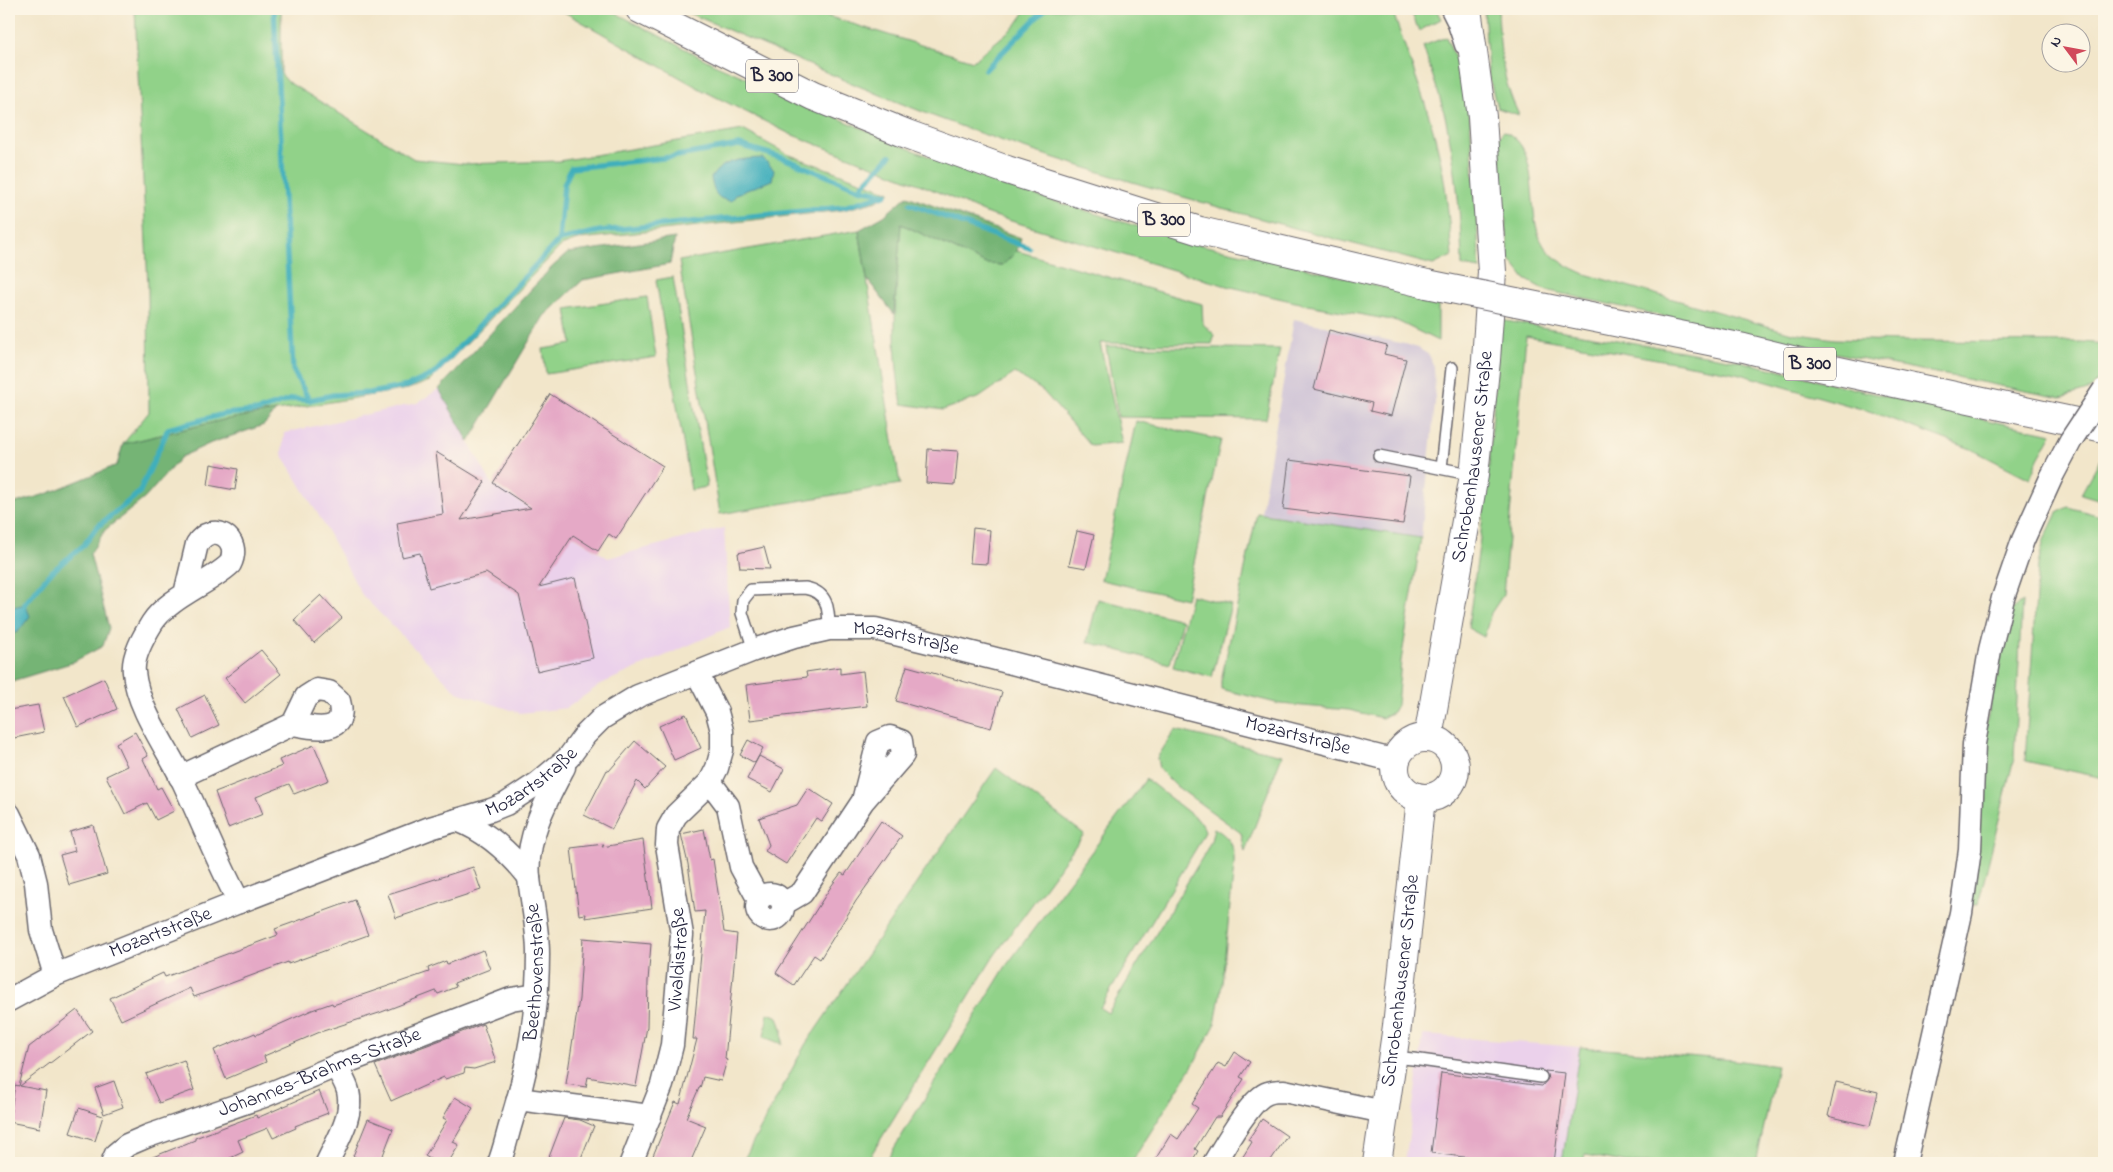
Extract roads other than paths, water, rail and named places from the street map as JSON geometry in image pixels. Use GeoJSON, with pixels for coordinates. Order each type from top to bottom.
{"type":"FeatureCollection","features":[{"type":"Feature","properties":{"kind":"main road","name":"B 300"},"geometry":{"type":"LineString","coordinates":[[640,9],[720,51],[813,96],[907,134],[1006,170],[1200,231],[1427,284],[1744,348],[1820,367],[2104,428]]}},
{"type":"Feature","properties":{"kind":"main road","name":"Schrobenhausener Straße"},"geometry":{"type":"LineString","coordinates":[[1428,738],[1474,475],[1486,360],[1492,272],[1486,173],[1476,72],[1466,9]]}},
{"type":"Feature","properties":{"kind":"main road"},"geometry":{"type":"LineString","coordinates":[[1428,738],[1447,748],[1453,759],[1454,770],[1449,785],[1442,793],[1431,798],[1421,798],[1407,793],[1400,784],[1396,775],[1396,761],[1401,750],[1408,743],[1417,739],[1428,738]]}},
{"type":"Feature","properties":{"kind":"main road","name":"Schrobenhausener Straße"},"geometry":{"type":"LineString","coordinates":[[1376,1163],[1392,1058],[1421,798]]}},
{"type":"Feature","properties":{"kind":"street"},"geometry":{"type":"LineString","coordinates":[[1905,1163],[1961,912],[1970,850],[1974,744],[1990,650],[2003,598],[2023,540],[2052,476],[2070,440],[2104,390]]}},
{"type":"Feature","properties":{"kind":"street"},"geometry":{"type":"LineString","coordinates":[[185,594],[154,621],[136,655],[134,671],[139,696],[180,777],[217,860],[239,902]]}},
{"type":"Feature","properties":{"kind":"street","name":"Mozartstraße"},"geometry":{"type":"LineString","coordinates":[[10,1002],[55,975],[430,828],[506,804],[538,783],[568,757],[585,735],[602,718],[638,696],[754,650],[794,636],[829,629],[875,629],[1396,761]]}},
{"type":"Feature","properties":{"kind":"street","name":"Vivaldistraße"},"geometry":{"type":"LineString","coordinates":[[631,1163],[662,1085],[672,1045],[682,935],[667,845],[668,829],[676,815],[710,782],[717,768],[722,750],[722,731],[717,712],[697,673]]}},
{"type":"Feature","properties":{"kind":"street"},"geometry":{"type":"LineString","coordinates":[[180,777],[293,724]]}},
{"type":"Feature","properties":{"kind":"street","name":"Beethovenstraße"},"geometry":{"type":"LineString","coordinates":[[499,1163],[518,1099],[537,995],[538,953],[535,911],[529,877],[529,854],[535,829],[546,800],[568,757]]}},
{"type":"Feature","properties":{"kind":"street"},"geometry":{"type":"LineString","coordinates":[[710,782],[728,806],[741,867],[759,900],[766,895],[774,895],[783,904],[802,893],[864,801]]}},
{"type":"Feature","properties":{"kind":"street"},"geometry":{"type":"LineString","coordinates":[[10,820],[29,855],[36,883],[41,930],[55,975]]}},
{"type":"Feature","properties":{"kind":"street","name":"Mozartstraße"},"geometry":{"type":"LineString","coordinates":[[457,820],[473,826],[494,840],[529,877]]}},
{"type":"Feature","properties":{"kind":"street","name":"Johannes-Brahms-Straße"},"geometry":{"type":"LineString","coordinates":[[112,1163],[116,1154],[127,1145],[148,1136],[264,1096],[336,1066],[511,999],[537,995]]}},
{"type":"Feature","properties":{"kind":"street"},"geometry":{"type":"LineString","coordinates":[[327,1163],[343,1129],[350,1108],[348,1090],[336,1066]]}},
{"type":"Feature","properties":{"kind":"street"},"geometry":{"type":"LineString","coordinates":[[1214,1163],[1241,1120],[1254,1104],[1267,1093],[1284,1091],[1384,1112]]}},
{"type":"Feature","properties":{"kind":"street"},"geometry":{"type":"LineString","coordinates":[[518,1099],[650,1116]]}},
{"type":"Feature","properties":{"kind":"lane"},"geometry":{"type":"LineString","coordinates":[[1446,9],[1462,50],[1476,72]]}},
{"type":"Feature","properties":{"kind":"lane"},"geometry":{"type":"LineString","coordinates":[[1441,468],[1452,368]]}},
{"type":"Feature","properties":{"kind":"lane"},"geometry":{"type":"LineString","coordinates":[[1379,456],[1474,475]]}},
{"type":"Feature","properties":{"kind":"lane"},"geometry":{"type":"LineString","coordinates":[[754,650],[742,613],[743,600],[751,590],[805,588],[814,590],[821,594],[829,611],[829,629]]}},
{"type":"Feature","properties":{"kind":"lane"},"geometry":{"type":"LineString","coordinates":[[1392,1058],[1413,1059],[1540,1077]]}},
{"type":"Feature","properties":{"kind":"water"},"geometry":{"type":"Polygon","coordinates":[[[763,158],[774,170],[772,180],[737,194],[731,201],[722,199],[716,194],[711,178],[721,167],[734,161],[763,158]]]}},
{"type":"Feature","properties":{"kind":"water"},"geometry":{"type":"Polygon","coordinates":[[[25,604],[30,616],[18,632],[9,635],[9,608],[25,604]]]}},
{"type":"Feature","properties":{"kind":"waterway"},"geometry":{"type":"LineString","coordinates":[[274,9],[293,370],[309,400]]}},
{"type":"Feature","properties":{"kind":"waterway"},"geometry":{"type":"LineString","coordinates":[[985,70],[1045,9]]}},
{"type":"Feature","properties":{"kind":"waterway"},"geometry":{"type":"LineString","coordinates":[[25,604],[49,574],[84,545],[97,527],[139,493],[168,429],[224,414],[258,411],[292,399],[309,400],[333,395],[370,393],[408,386],[434,374],[559,240],[564,185],[571,168],[672,157],[739,145],[783,158],[859,189],[886,194]]}},
{"type":"Feature","properties":{"kind":"waterway"},"geometry":{"type":"LineString","coordinates":[[859,189],[890,156]]}},
{"type":"Feature","properties":{"kind":"waterway"},"geometry":{"type":"LineString","coordinates":[[559,240],[600,231],[844,207],[884,195]]}},
{"type":"Feature","properties":{"kind":"waterway"},"geometry":{"type":"LineString","coordinates":[[910,204],[1029,248]]}}]}
